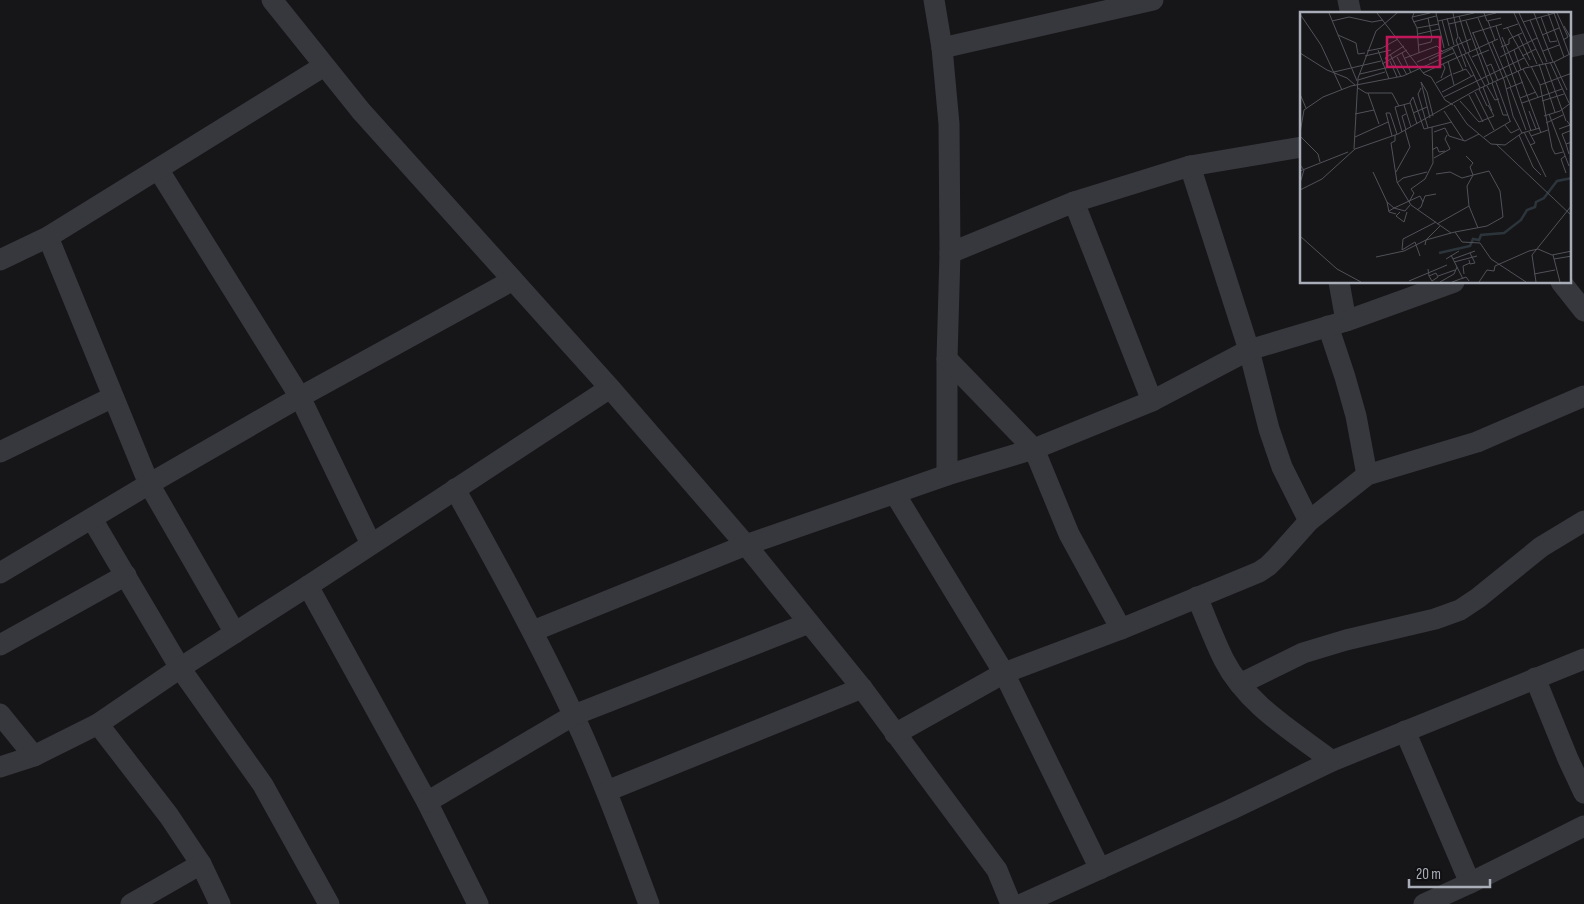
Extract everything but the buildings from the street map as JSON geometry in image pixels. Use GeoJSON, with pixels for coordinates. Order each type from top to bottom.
{"type":"FeatureCollection","features":[{"type":"Feature","properties":{"kind":"street"},"geometry":{"type":"LineString","coordinates":[[272,0],[361,112],[610,388],[746,545],[862,688],[997,870],[1011,904]]}},
{"type":"Feature","properties":{"kind":"street"},"geometry":{"type":"LineString","coordinates":[[934,0],[942,48],[949,124],[950,253],[947,359],[947,475]]}},
{"type":"Feature","properties":{"kind":"street"},"geometry":{"type":"LineString","coordinates":[[942,48],[1153,0]]}},
{"type":"Feature","properties":{"kind":"street"},"geometry":{"type":"LineString","coordinates":[[0,260],[48,237],[324,66]]}},
{"type":"Feature","properties":{"kind":"street"},"geometry":{"type":"LineString","coordinates":[[950,253],[1074,202],[1190,166],[1300,147]]}},
{"type":"Feature","properties":{"kind":"street"},"geometry":{"type":"LineString","coordinates":[[1190,166],[1249,350],[1269,429],[1282,466],[1309,520]]}},
{"type":"Feature","properties":{"kind":"street"},"geometry":{"type":"LineString","coordinates":[[158,169],[300,397],[371,544]]}},
{"type":"Feature","properties":{"kind":"street"},"geometry":{"type":"LineString","coordinates":[[1074,202],[1152,400]]}},
{"type":"Feature","properties":{"kind":"street"},"geometry":{"type":"LineString","coordinates":[[48,237],[149,484],[235,633]]}},
{"type":"Feature","properties":{"kind":"street"},"geometry":{"type":"LineString","coordinates":[[0,574],[149,484],[300,397],[513,280]]}},
{"type":"Feature","properties":{"kind":"street"},"geometry":{"type":"LineString","coordinates":[[1339,284],[1337,323],[1367,476]]}},
{"type":"Feature","properties":{"kind":"street"},"geometry":{"type":"LineString","coordinates":[[533,631],[746,545],[947,475],[1034,449],[1152,400],[1249,350],[1337,323],[1448,284]]}},
{"type":"Feature","properties":{"kind":"street"},"geometry":{"type":"LineString","coordinates":[[1563,284],[1584,311]]}},
{"type":"Feature","properties":{"kind":"street"},"geometry":{"type":"LineString","coordinates":[[947,359],[1034,449],[1069,534],[1121,629]]}},
{"type":"Feature","properties":{"kind":"street"},"geometry":{"type":"LineString","coordinates":[[0,767],[34,756],[98,724],[180,668],[610,388]]}},
{"type":"Feature","properties":{"kind":"street"},"geometry":{"type":"LineString","coordinates":[[895,734],[1004,673],[1121,629],[1259,572],[1268,566],[1309,520],[1367,476],[1477,442],[1584,396]]}},
{"type":"Feature","properties":{"kind":"street"},"geometry":{"type":"LineString","coordinates":[[0,452],[114,397]]}},
{"type":"Feature","properties":{"kind":"street"},"geometry":{"type":"LineString","coordinates":[[455,489],[533,631],[574,715],[606,791],[649,904]]}},
{"type":"Feature","properties":{"kind":"street"},"geometry":{"type":"LineString","coordinates":[[895,494],[1004,673],[1100,869]]}},
{"type":"Feature","properties":{"kind":"street"},"geometry":{"type":"LineString","coordinates":[[92,519],[180,668],[263,785],[328,904]]}},
{"type":"Feature","properties":{"kind":"street"},"geometry":{"type":"LineString","coordinates":[[1240,684],[1303,652],[1434,619],[1460,610],[1478,598],[1541,547],[1584,521]]}},
{"type":"Feature","properties":{"kind":"street"},"geometry":{"type":"LineString","coordinates":[[0,645],[126,575]]}},
{"type":"Feature","properties":{"kind":"street"},"geometry":{"type":"LineString","coordinates":[[308,586],[427,802],[478,904]]}},
{"type":"Feature","properties":{"kind":"street"},"geometry":{"type":"LineString","coordinates":[[1198,597],[1225,662],[1240,684],[1264,710],[1332,761]]}},
{"type":"Feature","properties":{"kind":"street"},"geometry":{"type":"LineString","coordinates":[[427,802],[574,715],[809,623]]}},
{"type":"Feature","properties":{"kind":"street"},"geometry":{"type":"LineString","coordinates":[[1022,904],[1230,810],[1332,761],[1584,659]]}},
{"type":"Feature","properties":{"kind":"street"},"geometry":{"type":"LineString","coordinates":[[1535,678],[1584,793]]}},
{"type":"Feature","properties":{"kind":"street"},"geometry":{"type":"LineString","coordinates":[[606,791],[862,688]]}},
{"type":"Feature","properties":{"kind":"street"},"geometry":{"type":"LineString","coordinates":[[0,714],[34,756]]}},
{"type":"Feature","properties":{"kind":"street"},"geometry":{"type":"LineString","coordinates":[[98,724],[169,816],[201,864],[220,904]]}},
{"type":"Feature","properties":{"kind":"street"},"geometry":{"type":"LineString","coordinates":[[1405,731],[1470,883]]}},
{"type":"Feature","properties":{"kind":"street"},"geometry":{"type":"LineString","coordinates":[[1424,904],[1584,826]]}},
{"type":"Feature","properties":{"kind":"street"},"geometry":{"type":"LineString","coordinates":[[131,904],[201,864]]}}]}
